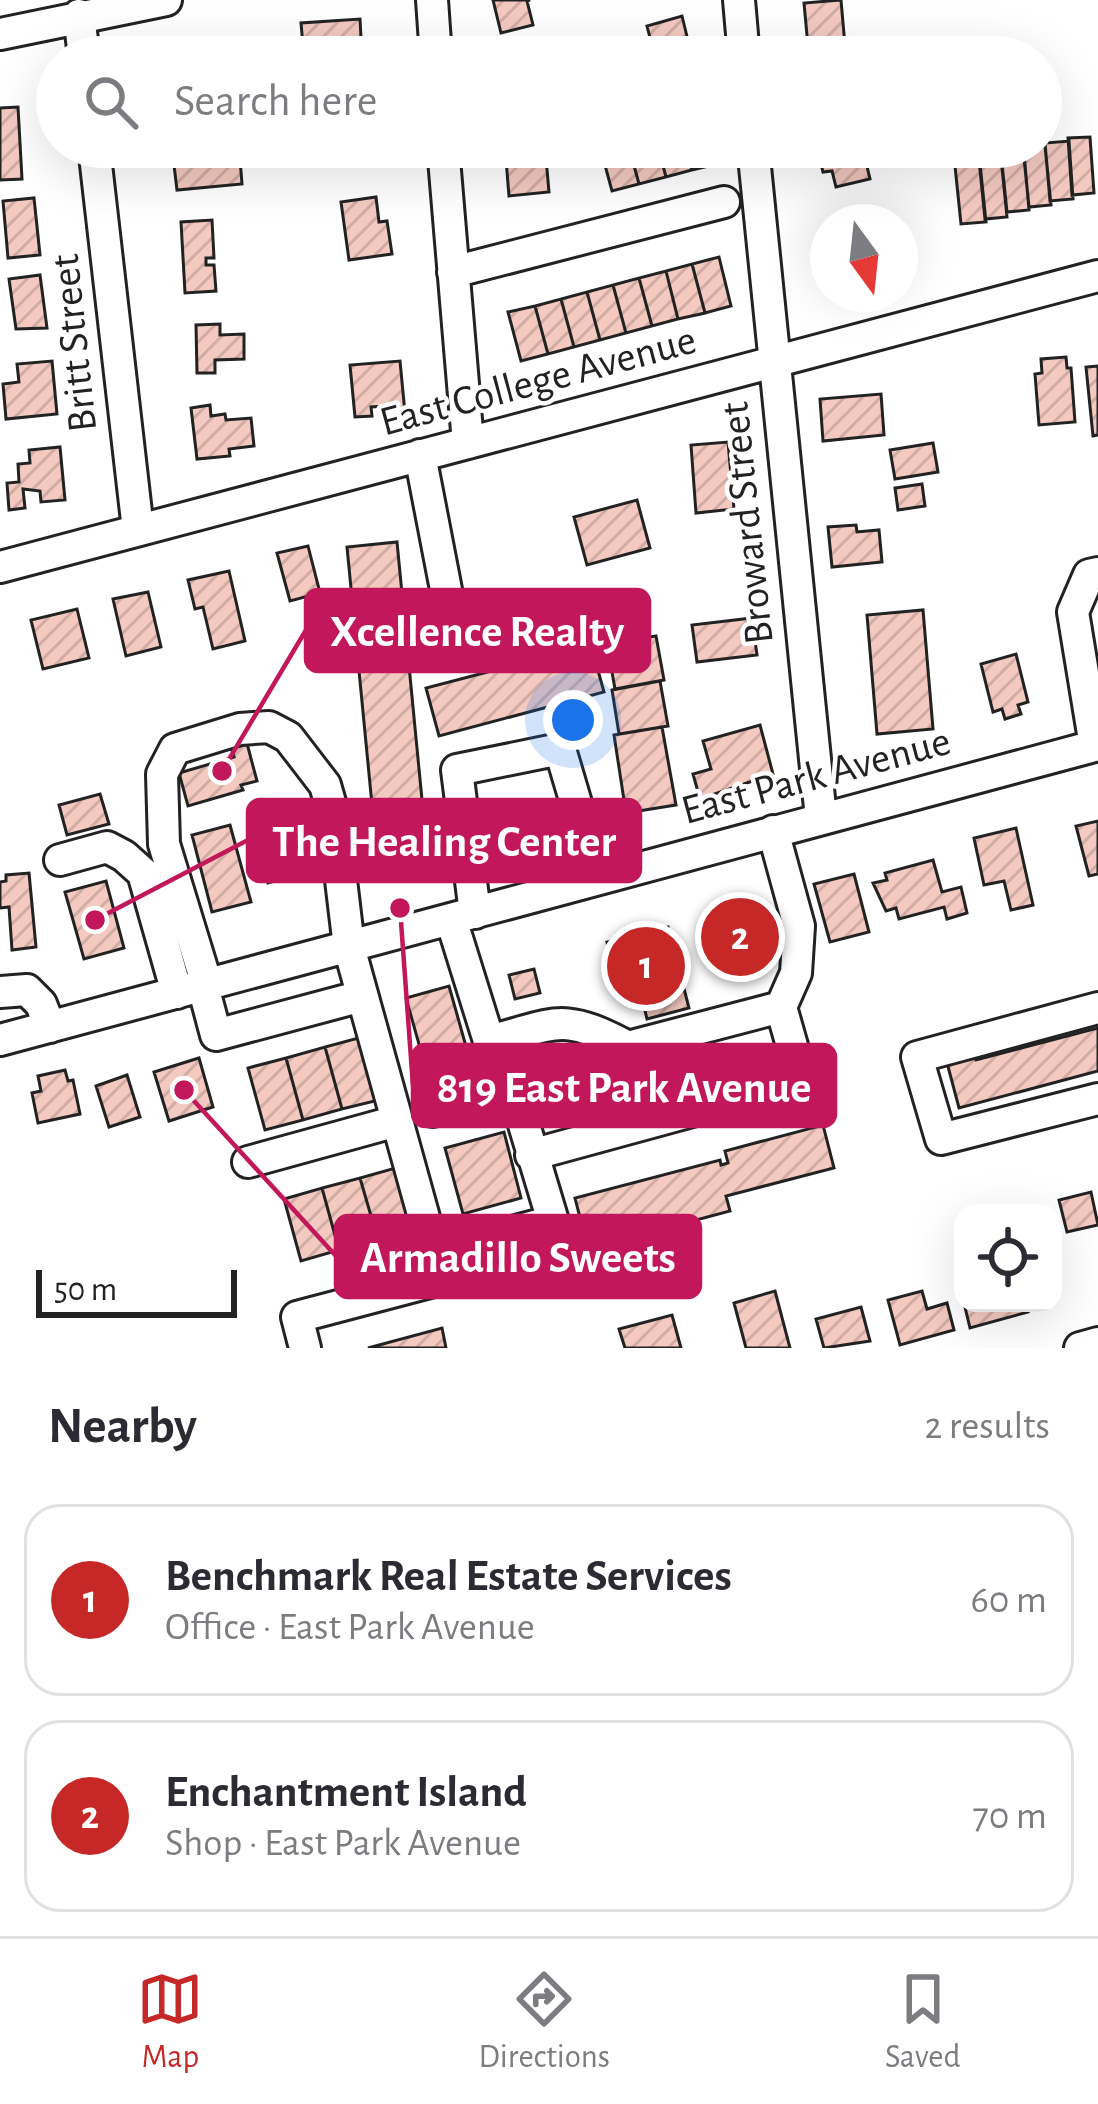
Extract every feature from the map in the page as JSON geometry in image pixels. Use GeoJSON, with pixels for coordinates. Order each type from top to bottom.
{"type":"FeatureCollection","features":[{"type":"Feature","properties":{"kind":"street"},"geometry":{"type":"LineString","coordinates":[[0,34],[166,0]]}},
{"type":"Feature","properties":{"kind":"street"},"geometry":{"type":"LineString","coordinates":[[432,0],[435,36]]}},
{"type":"Feature","properties":{"kind":"street"},"geometry":{"type":"LineString","coordinates":[[739,0],[742,36]]}},
{"type":"Feature","properties":{"kind":"street"},"geometry":{"type":"LineString","coordinates":[[80,15],[82,36]]}},
{"type":"Feature","properties":{"kind":"street","name":"Britt Street"},"geometry":{"type":"LineString","coordinates":[[96,168],[137,530]]}},
{"type":"Feature","properties":{"kind":"street"},"geometry":{"type":"LineString","coordinates":[[445,168],[468,442]]}},
{"type":"Feature","properties":{"kind":"street","name":"Broward Street"},"geometry":{"type":"LineString","coordinates":[[755,168],[821,818]]}},
{"type":"Feature","properties":{"kind":"street"},"geometry":{"type":"LineString","coordinates":[[453,272],[724,202]]}},
{"type":"Feature","properties":{"kind":"street","name":"East College Avenue"},"geometry":{"type":"LineString","coordinates":[[0,567],[1098,276]]}},
{"type":"Feature","properties":{"kind":"street"},"geometry":{"type":"LineString","coordinates":[[420,455],[453,626]]}},
{"type":"Feature","properties":{"kind":"street"},"geometry":{"type":"LineString","coordinates":[[1097,745],[1073,612],[1089,575],[1098,573]]}},
{"type":"Feature","properties":{"kind":"street"},"geometry":{"type":"LineString","coordinates":[[196,988],[164,844],[162,774],[176,749],[240,729],[268,727],[288,737],[325,785],[333,813],[349,947],[441,1279],[297,1317],[304,1348]]}},
{"type":"Feature","properties":{"kind":"street","name":"East Park Avenue"},"geometry":{"type":"LineString","coordinates":[[0,1040],[1097,745]]}},
{"type":"Feature","properties":{"kind":"street"},"geometry":{"type":"LineString","coordinates":[[464,1245],[553,1220],[531,1155],[484,1060],[489,1041],[463,916],[457,770],[560,749],[598,878]]}},
{"type":"Feature","properties":{"kind":"street"},"geometry":{"type":"LineString","coordinates":[[531,1155],[802,1081],[781,1007],[796,973],[799,926],[773,831]]}},
{"type":"Feature","properties":{"kind":"street"},"geometry":{"type":"LineString","coordinates":[[60,860],[107,847],[143,873],[216,1035],[362,996]]}},
{"type":"Feature","properties":{"kind":"street"},"geometry":{"type":"LineString","coordinates":[[0,992],[27,990],[40,1004],[50,1027]]}},
{"type":"Feature","properties":{"kind":"street"},"geometry":{"type":"LineString","coordinates":[[489,1041],[566,1022],[588,1026],[628,1047],[781,1007]]}},
{"type":"Feature","properties":{"kind":"street"},"geometry":{"type":"LineString","coordinates":[[1098,1008],[917,1057],[941,1139],[1098,1099]]}},
{"type":"Feature","properties":{"kind":"street"},"geometry":{"type":"LineString","coordinates":[[433,1111],[502,1091]]}},
{"type":"Feature","properties":{"kind":"street"},"geometry":{"type":"LineString","coordinates":[[248,1162],[397,1120]]}},
{"type":"Feature","properties":{"kind":"street"},"geometry":{"type":"LineString","coordinates":[[1080,1348],[1098,1343]]}},
{"type":"Feature","properties":{"kind":"building"},"geometry":{"type":"Polygon","coordinates":[[[493,0],[530,0],[533,25],[501,33],[493,0]]]}},
{"type":"Feature","properties":{"kind":"building"},"geometry":{"type":"Polygon","coordinates":[[[841,0],[844,36],[807,36],[804,3],[841,0]]]}},
{"type":"Feature","properties":{"kind":"building"},"geometry":{"type":"Polygon","coordinates":[[[682,16],[687,36],[650,36],[647,26],[682,16]]]}},
{"type":"Feature","properties":{"kind":"building"},"geometry":{"type":"Polygon","coordinates":[[[360,19],[361,36],[302,36],[301,23],[360,19]]]}},
{"type":"Feature","properties":{"kind":"building"},"geometry":{"type":"Polygon","coordinates":[[[18,107],[22,179],[0,180],[0,108],[18,107]]]}},
{"type":"Feature","properties":{"kind":"building"},"geometry":{"type":"Polygon","coordinates":[[[1090,137],[1094,193],[1072,195],[1068,138],[1090,137]]]}},
{"type":"Feature","properties":{"kind":"building"},"geometry":{"type":"Polygon","coordinates":[[[1069,141],[1073,199],[1050,201],[1047,168],[1062,168],[1062,142],[1069,141]]]}},
{"type":"Feature","properties":{"kind":"building"},"geometry":{"type":"Polygon","coordinates":[[[174,168],[241,168],[242,184],[177,190],[174,168]]]}},
{"type":"Feature","properties":{"kind":"building"},"geometry":{"type":"Polygon","coordinates":[[[507,168],[547,168],[549,192],[509,196],[507,168]]]}},
{"type":"Feature","properties":{"kind":"building"},"geometry":{"type":"Polygon","coordinates":[[[606,168],[635,168],[639,184],[612,191],[606,168]]]}},
{"type":"Feature","properties":{"kind":"building"},"geometry":{"type":"Polygon","coordinates":[[[635,168],[664,168],[666,177],[639,184],[635,168]]]}},
{"type":"Feature","properties":{"kind":"building"},"geometry":{"type":"Polygon","coordinates":[[[664,168],[691,168],[692,170],[666,177],[664,168]]]}},
{"type":"Feature","properties":{"kind":"building"},"geometry":{"type":"Polygon","coordinates":[[[822,168],[867,168],[870,179],[836,187],[832,171],[822,168]]]}},
{"type":"Feature","properties":{"kind":"building"},"geometry":{"type":"Polygon","coordinates":[[[955,168],[980,168],[986,222],[961,224],[955,168]]]}},
{"type":"Feature","properties":{"kind":"building"},"geometry":{"type":"Polygon","coordinates":[[[980,168],[1002,168],[1007,217],[985,219],[980,168]]]}},
{"type":"Feature","properties":{"kind":"building"},"geometry":{"type":"Polygon","coordinates":[[[1002,168],[1025,168],[1029,210],[1007,212],[1002,168]]]}},
{"type":"Feature","properties":{"kind":"building"},"geometry":{"type":"Polygon","coordinates":[[[1025,168],[1047,168],[1051,205],[1029,207],[1025,168]]]}},
{"type":"Feature","properties":{"kind":"building"},"geometry":{"type":"Polygon","coordinates":[[[376,197],[379,222],[387,221],[392,254],[349,260],[341,202],[376,197]]]}},
{"type":"Feature","properties":{"kind":"building"},"geometry":{"type":"Polygon","coordinates":[[[34,198],[40,255],[8,258],[3,201],[34,198]]]}},
{"type":"Feature","properties":{"kind":"building"},"geometry":{"type":"Polygon","coordinates":[[[212,220],[214,258],[206,258],[206,265],[214,265],[216,291],[185,293],[181,222],[212,220]]]}},
{"type":"Feature","properties":{"kind":"building"},"geometry":{"type":"Polygon","coordinates":[[[719,257],[731,306],[705,313],[692,264],[719,257]]]}},
{"type":"Feature","properties":{"kind":"building"},"geometry":{"type":"Polygon","coordinates":[[[692,264],[705,313],[678,319],[666,271],[692,264]]]}},
{"type":"Feature","properties":{"kind":"building"},"geometry":{"type":"Polygon","coordinates":[[[666,271],[678,319],[652,326],[639,278],[666,271]]]}},
{"type":"Feature","properties":{"kind":"building"},"geometry":{"type":"Polygon","coordinates":[[[40,275],[47,328],[16,329],[9,279],[40,275]]]}},
{"type":"Feature","properties":{"kind":"building"},"geometry":{"type":"Polygon","coordinates":[[[639,278],[652,326],[626,333],[613,285],[639,278]]]}},
{"type":"Feature","properties":{"kind":"building"},"geometry":{"type":"Polygon","coordinates":[[[613,285],[626,333],[600,340],[587,292],[613,285]]]}},
{"type":"Feature","properties":{"kind":"building"},"geometry":{"type":"Polygon","coordinates":[[[587,292],[600,340],[574,347],[561,299],[587,292]]]}},
{"type":"Feature","properties":{"kind":"building"},"geometry":{"type":"Polygon","coordinates":[[[561,299],[574,347],[548,354],[535,306],[561,299]]]}},
{"type":"Feature","properties":{"kind":"building"},"geometry":{"type":"Polygon","coordinates":[[[535,306],[548,354],[521,361],[508,312],[535,306]]]}},
{"type":"Feature","properties":{"kind":"building"},"geometry":{"type":"Polygon","coordinates":[[[220,324],[220,335],[244,334],[244,359],[215,360],[215,373],[197,373],[196,325],[220,324]]]}},
{"type":"Feature","properties":{"kind":"building"},"geometry":{"type":"Polygon","coordinates":[[[1066,357],[1075,422],[1039,425],[1035,374],[1042,373],[1041,359],[1066,357]]]}},
{"type":"Feature","properties":{"kind":"building"},"geometry":{"type":"Polygon","coordinates":[[[52,361],[57,414],[6,419],[3,384],[19,382],[17,364],[52,361]]]}},
{"type":"Feature","properties":{"kind":"building"},"geometry":{"type":"Polygon","coordinates":[[[400,361],[405,413],[387,414],[386,406],[371,407],[372,416],[355,417],[350,365],[400,361]]]}},
{"type":"Feature","properties":{"kind":"building"},"geometry":{"type":"Polygon","coordinates":[[[1098,366],[1098,435],[1093,436],[1086,367],[1098,366]]]}},
{"type":"Feature","properties":{"kind":"building"},"geometry":{"type":"Polygon","coordinates":[[[881,394],[884,435],[823,441],[820,399],[881,394]]]}},
{"type":"Feature","properties":{"kind":"building"},"geometry":{"type":"Polygon","coordinates":[[[210,405],[211,416],[251,418],[254,446],[229,449],[230,456],[197,459],[191,408],[210,405]]]}},
{"type":"Feature","properties":{"kind":"building"},"geometry":{"type":"Polygon","coordinates":[[[728,442],[734,509],[696,513],[691,445],[728,442]]]}},
{"type":"Feature","properties":{"kind":"building"},"geometry":{"type":"Polygon","coordinates":[[[933,443],[938,472],[895,479],[890,450],[933,443]]]}},
{"type":"Feature","properties":{"kind":"building"},"geometry":{"type":"Polygon","coordinates":[[[60,447],[65,500],[41,502],[40,491],[23,489],[25,508],[9,510],[7,483],[19,482],[18,464],[30,463],[29,450],[60,447]]]}},
{"type":"Feature","properties":{"kind":"building"},"geometry":{"type":"Polygon","coordinates":[[[922,484],[925,506],[898,510],[895,488],[922,484]]]}},
{"type":"Feature","properties":{"kind":"building"},"geometry":{"type":"Polygon","coordinates":[[[637,500],[650,548],[587,565],[574,517],[637,500]]]}},
{"type":"Feature","properties":{"kind":"building"},"geometry":{"type":"Polygon","coordinates":[[[856,525],[857,532],[879,530],[882,562],[832,567],[828,527],[856,525]]]}},
{"type":"Feature","properties":{"kind":"building"},"geometry":{"type":"Polygon","coordinates":[[[397,542],[429,872],[379,877],[347,547],[397,542]]]}},
{"type":"Feature","properties":{"kind":"building"},"geometry":{"type":"Polygon","coordinates":[[[308,546],[320,593],[290,601],[277,553],[308,546]]]}},
{"type":"Feature","properties":{"kind":"building"},"geometry":{"type":"Polygon","coordinates":[[[229,571],[245,641],[213,649],[203,607],[195,609],[188,580],[229,571]]]}},
{"type":"Feature","properties":{"kind":"building"},"geometry":{"type":"Polygon","coordinates":[[[148,592],[161,647],[126,656],[113,599],[148,592]]]}},
{"type":"Feature","properties":{"kind":"building"},"geometry":{"type":"Polygon","coordinates":[[[77,609],[89,658],[43,669],[31,620],[77,609]]]}},
{"type":"Feature","properties":{"kind":"building"},"geometry":{"type":"Polygon","coordinates":[[[923,610],[933,729],[877,734],[867,615],[923,610]]]}},
{"type":"Feature","properties":{"kind":"building"},"geometry":{"type":"Polygon","coordinates":[[[752,618],[757,655],[697,662],[692,625],[752,618]]]}},
{"type":"Feature","properties":{"kind":"building"},"geometry":{"type":"Polygon","coordinates":[[[656,636],[664,680],[615,689],[607,644],[656,636]]]}},
{"type":"Feature","properties":{"kind":"building"},"geometry":{"type":"Polygon","coordinates":[[[591,645],[604,692],[439,736],[426,688],[591,645]]]}},
{"type":"Feature","properties":{"kind":"building"},"geometry":{"type":"Polygon","coordinates":[[[1016,654],[1028,702],[1018,705],[1021,714],[1005,719],[1002,709],[993,712],[981,664],[1016,654]]]}},
{"type":"Feature","properties":{"kind":"building"},"geometry":{"type":"Polygon","coordinates":[[[660,681],[668,726],[619,734],[612,690],[660,681]]]}},
{"type":"Feature","properties":{"kind":"building"},"geometry":{"type":"Polygon","coordinates":[[[760,725],[773,774],[700,799],[693,774],[711,769],[703,741],[760,725]]]}},
{"type":"Feature","properties":{"kind":"building"},"geometry":{"type":"Polygon","coordinates":[[[662,727],[676,805],[626,813],[614,735],[662,727]]]}},
{"type":"Feature","properties":{"kind":"building"},"geometry":{"type":"Polygon","coordinates":[[[245,736],[257,781],[241,785],[243,790],[188,806],[179,773],[234,757],[229,741],[245,736]]]}},
{"type":"Feature","properties":{"kind":"building"},"geometry":{"type":"Polygon","coordinates":[[[100,794],[109,824],[67,835],[59,805],[100,794]]]}},
{"type":"Feature","properties":{"kind":"building"},"geometry":{"type":"Polygon","coordinates":[[[291,813],[307,872],[268,883],[252,824],[291,813]]]}},
{"type":"Feature","properties":{"kind":"building"},"geometry":{"type":"Polygon","coordinates":[[[1098,821],[1098,874],[1089,876],[1076,826],[1098,821]]]}},
{"type":"Feature","properties":{"kind":"building"},"geometry":{"type":"Polygon","coordinates":[[[230,825],[251,902],[212,912],[192,835],[230,825]]]}},
{"type":"Feature","properties":{"kind":"building"},"geometry":{"type":"Polygon","coordinates":[[[1016,828],[1033,905],[1011,910],[1004,881],[984,885],[974,838],[1016,828]]]}},
{"type":"Feature","properties":{"kind":"building"},"geometry":{"type":"Polygon","coordinates":[[[933,860],[942,892],[961,887],[967,913],[947,919],[944,907],[899,919],[896,908],[886,911],[873,883],[887,880],[885,873],[933,860]]]}},
{"type":"Feature","properties":{"kind":"building"},"geometry":{"type":"Polygon","coordinates":[[[29,873],[36,947],[12,950],[9,907],[0,908],[0,882],[6,881],[6,875],[29,873]]]}},
{"type":"Feature","properties":{"kind":"building"},"geometry":{"type":"Polygon","coordinates":[[[854,874],[869,932],[830,942],[814,884],[854,874]]]}},
{"type":"Feature","properties":{"kind":"building"},"geometry":{"type":"Polygon","coordinates":[[[106,881],[124,948],[84,959],[65,892],[106,881]]]}},
{"type":"Feature","properties":{"kind":"building"},"geometry":{"type":"Polygon","coordinates":[[[763,908],[775,950],[765,953],[770,967],[749,973],[745,958],[717,966],[705,924],[763,908]]]}},
{"type":"Feature","properties":{"kind":"building"},"geometry":{"type":"Polygon","coordinates":[[[668,927],[689,1008],[647,1019],[640,990],[621,995],[607,942],[668,927]]]}},
{"type":"Feature","properties":{"kind":"building"},"geometry":{"type":"Polygon","coordinates":[[[534,969],[540,993],[515,999],[509,975],[534,969]]]}},
{"type":"Feature","properties":{"kind":"building"},"geometry":{"type":"Polygon","coordinates":[[[449,986],[467,1050],[424,1062],[406,998],[449,986]]]}},
{"type":"Feature","properties":{"kind":"building"},"geometry":{"type":"Polygon","coordinates":[[[1098,1028],[1098,1071],[959,1108],[946,1059],[974,1051],[976,1060],[1098,1028]]]}},
{"type":"Feature","properties":{"kind":"building"},"geometry":{"type":"Polygon","coordinates":[[[362,1037],[379,1100],[342,1109],[325,1047],[362,1037]]]}},
{"type":"Feature","properties":{"kind":"building"},"geometry":{"type":"Polygon","coordinates":[[[325,1047],[342,1109],[303,1120],[286,1058],[325,1047]]]}},
{"type":"Feature","properties":{"kind":"building"},"geometry":{"type":"Polygon","coordinates":[[[199,1058],[213,1107],[169,1121],[154,1072],[199,1058]]]}},
{"type":"Feature","properties":{"kind":"building"},"geometry":{"type":"Polygon","coordinates":[[[286,1058],[303,1120],[265,1130],[248,1068],[286,1058]]]}},
{"type":"Feature","properties":{"kind":"building"},"geometry":{"type":"Polygon","coordinates":[[[65,1070],[68,1081],[73,1080],[80,1114],[38,1123],[32,1093],[41,1091],[38,1076],[65,1070]]]}},
{"type":"Feature","properties":{"kind":"building"},"geometry":{"type":"Polygon","coordinates":[[[127,1075],[140,1117],[109,1127],[96,1086],[127,1075]]]}},
{"type":"Feature","properties":{"kind":"building"},"geometry":{"type":"Polygon","coordinates":[[[823,1125],[834,1168],[726,1196],[730,1211],[588,1249],[575,1198],[720,1160],[721,1165],[728,1163],[725,1151],[823,1125]]]}},
{"type":"Feature","properties":{"kind":"building"},"geometry":{"type":"Polygon","coordinates":[[[504,1132],[521,1198],[463,1214],[445,1148],[504,1132]]]}},
{"type":"Feature","properties":{"kind":"building"},"geometry":{"type":"Polygon","coordinates":[[[399,1167],[416,1229],[378,1240],[360,1178],[399,1167]]]}},
{"type":"Feature","properties":{"kind":"building"},"geometry":{"type":"Polygon","coordinates":[[[360,1178],[378,1240],[339,1250],[322,1188],[360,1178]]]}},
{"type":"Feature","properties":{"kind":"building"},"geometry":{"type":"Polygon","coordinates":[[[322,1188],[339,1250],[301,1261],[284,1199],[322,1188]]]}},
{"type":"Feature","properties":{"kind":"building"},"geometry":{"type":"Polygon","coordinates":[[[1091,1192],[1098,1225],[1067,1232],[1059,1200],[1091,1192]]]}},
{"type":"Feature","properties":{"kind":"building"},"geometry":{"type":"Polygon","coordinates":[[[775,1291],[790,1348],[746,1348],[734,1303],[775,1291]]]}},
{"type":"Feature","properties":{"kind":"building"},"geometry":{"type":"Polygon","coordinates":[[[922,1291],[927,1309],[947,1303],[954,1330],[900,1345],[888,1300],[922,1291]]]}},
{"type":"Feature","properties":{"kind":"building"},"geometry":{"type":"Polygon","coordinates":[[[861,1307],[870,1341],[824,1348],[816,1319],[861,1307]]]}},
{"type":"Feature","properties":{"kind":"building"},"geometry":{"type":"Polygon","coordinates":[[[966,1312],[1028,1312],[970,1328],[966,1312]]]}},
{"type":"Feature","properties":{"kind":"building"},"geometry":{"type":"Polygon","coordinates":[[[672,1315],[681,1348],[625,1348],[619,1329],[672,1315]]]}},
{"type":"Feature","properties":{"kind":"building"},"geometry":{"type":"Polygon","coordinates":[[[442,1328],[446,1348],[368,1348],[442,1328]]]}},
{"type":"Feature","properties":{"kind":"place","name":"Xcellence Realty"},"geometry":{"type":"Point","coordinates":[222,771]}},
{"type":"Feature","properties":{"kind":"place","name":"819 East Park Avenue"},"geometry":{"type":"Point","coordinates":[400,908]}},
{"type":"Feature","properties":{"kind":"place","name":"The Healing Center"},"geometry":{"type":"Point","coordinates":[95,920]}},
{"type":"Feature","properties":{"kind":"place","name":"Enchantment Island"},"geometry":{"type":"Point","coordinates":[740,937]}},
{"type":"Feature","properties":{"kind":"place","name":"Benchmark Real Estate Services"},"geometry":{"type":"Point","coordinates":[646,966]}},
{"type":"Feature","properties":{"kind":"place","name":"Armadillo Sweets"},"geometry":{"type":"Point","coordinates":[184,1090]}}]}
